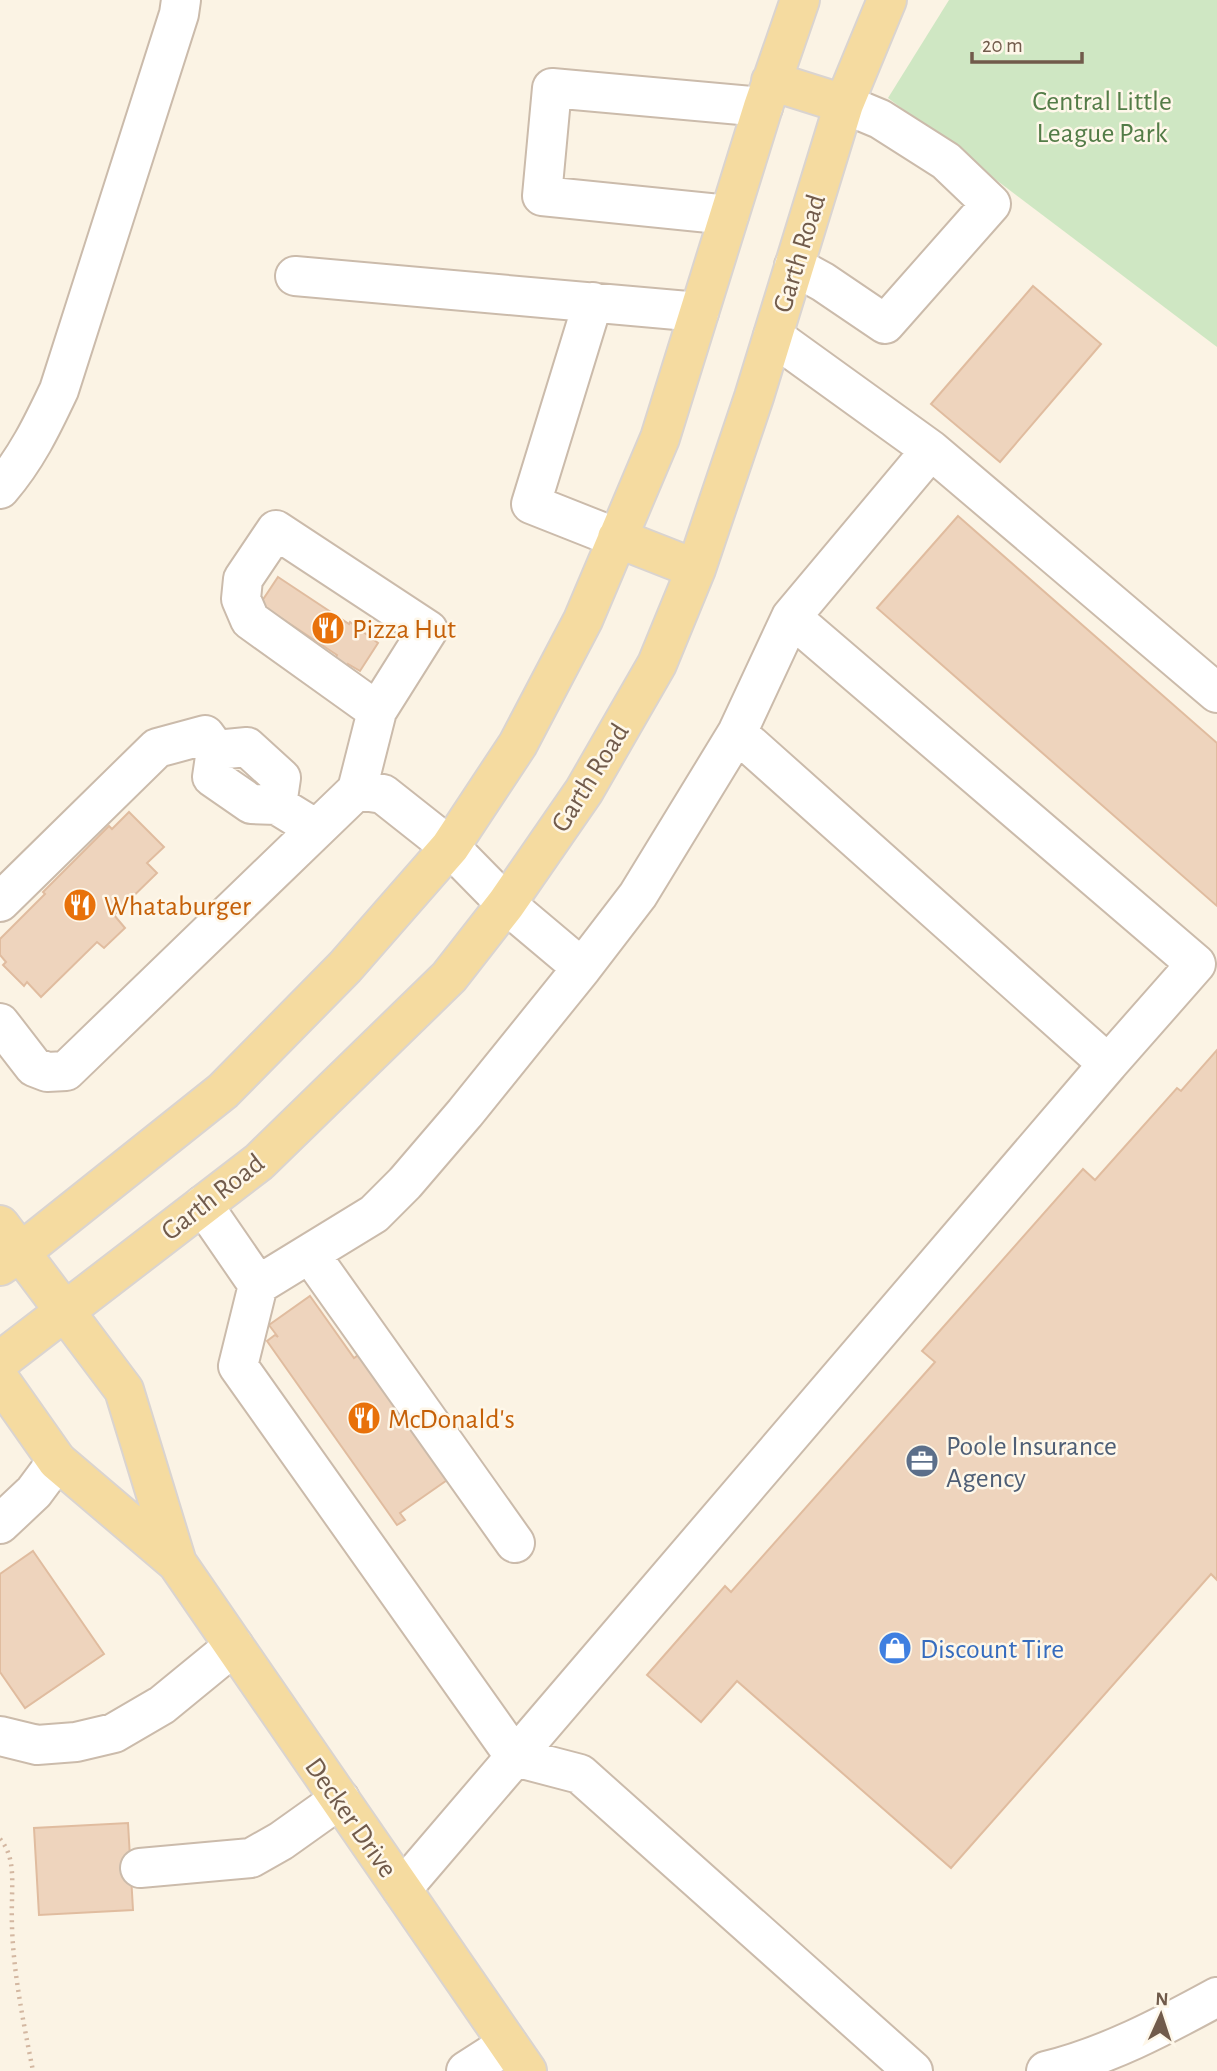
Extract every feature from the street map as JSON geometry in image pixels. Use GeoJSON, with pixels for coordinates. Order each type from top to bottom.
{"type":"FeatureCollection","features":[{"type":"Feature","properties":{"kind":"main road"},"geometry":{"type":"LineString","coordinates":[[7,1248],[223,1091],[345,967],[450,847],[518,744],[583,620],[660,439],[767,94],[800,0]]}},
{"type":"Feature","properties":{"kind":"main road","name":"Garth Road"},"geometry":{"type":"LineString","coordinates":[[0,1361],[259,1162],[449,977],[506,904],[584,791],[657,664],[696,569],[773,336],[844,104],[887,0]]}},
{"type":"Feature","properties":{"kind":"main road"},"geometry":{"type":"LineString","coordinates":[[767,94],[844,104]]}},
{"type":"Feature","properties":{"kind":"main road"},"geometry":{"type":"LineString","coordinates":[[617,538],[696,569]]}},
{"type":"Feature","properties":{"kind":"main road","name":"Decker Drive"},"geometry":{"type":"LineString","coordinates":[[7,1248],[64,1310],[124,1390],[177,1563]]}},
{"type":"Feature","properties":{"kind":"main road","name":"Decker Drive"},"geometry":{"type":"LineString","coordinates":[[0,1380],[57,1461],[177,1563],[518,2058]]}},
{"type":"Feature","properties":{"kind":"street"},"geometry":{"type":"LineString","coordinates":[[7,472],[59,390],[179,14],[181,0]]}},
{"type":"Feature","properties":{"kind":"street"},"geometry":{"type":"LineString","coordinates":[[729,215],[542,196],[551,88],[767,94]]}},
{"type":"Feature","properties":{"kind":"street"},"geometry":{"type":"LineString","coordinates":[[794,266],[885,324],[991,204],[946,161],[880,118],[844,104]]}},
{"type":"Feature","properties":{"kind":"street"},"geometry":{"type":"LineString","coordinates":[[295,276],[699,312]]}},
{"type":"Feature","properties":{"kind":"street"},"geometry":{"type":"LineString","coordinates":[[593,302],[531,504],[617,538]]}},
{"type":"Feature","properties":{"kind":"street"},"geometry":{"type":"LineString","coordinates":[[773,336],[931,450],[1217,693]]}},
{"type":"Feature","properties":{"kind":"street"},"geometry":{"type":"LineString","coordinates":[[913,2071],[580,1774],[515,1757],[237,1366],[258,1285],[374,1214],[405,1183],[582,968],[638,895],[737,733],[790,617],[931,450]]}},
{"type":"Feature","properties":{"kind":"street"},"geometry":{"type":"LineString","coordinates":[[0,1023],[34,1068],[47,1072],[66,1071],[357,790],[377,711],[428,630],[276,530],[243,579],[241,599],[250,620],[377,711]]}},
{"type":"Feature","properties":{"kind":"street"},"geometry":{"type":"LineString","coordinates":[[402,1889],[1196,964],[790,617]]}},
{"type":"Feature","properties":{"kind":"street"},"geometry":{"type":"LineString","coordinates":[[737,733],[1108,1064]]}},
{"type":"Feature","properties":{"kind":"street"},"geometry":{"type":"LineString","coordinates":[[0,902],[158,748],[205,735],[216,750],[212,777],[251,804],[277,804],[316,829]]}},
{"type":"Feature","properties":{"kind":"street"},"geometry":{"type":"LineString","coordinates":[[357,790],[383,794],[450,847],[506,904],[582,968]]}},
{"type":"Feature","properties":{"kind":"street"},"geometry":{"type":"LineString","coordinates":[[203,1205],[258,1285]]}},
{"type":"Feature","properties":{"kind":"street"},"geometry":{"type":"LineString","coordinates":[[323,1246],[515,1543]]}},
{"type":"Feature","properties":{"kind":"street"},"geometry":{"type":"LineString","coordinates":[[0,1524],[34,1492],[57,1461]]}},
{"type":"Feature","properties":{"kind":"street"},"geometry":{"type":"LineString","coordinates":[[0,1736],[37,1745],[76,1742],[114,1733],[162,1705],[234,1646]]}},
{"type":"Feature","properties":{"kind":"street"},"geometry":{"type":"LineString","coordinates":[[140,1868],[251,1858],[281,1841],[340,1799]]}},
{"type":"Feature","properties":{"kind":"street"},"geometry":{"type":"LineString","coordinates":[[1046,2071],[1080,2063],[1146,2035],[1217,1997]]}},
{"type":"Feature","properties":{"kind":"street"},"geometry":{"type":"LineString","coordinates":[[466,2071],[518,2058]]}},
{"type":"Feature","properties":{"kind":"path"},"geometry":{"type":"LineString","coordinates":[[0,1839],[7,1847],[12,1873],[11,1932],[20,2003],[33,2071]]}},
{"type":"Feature","properties":{"kind":"green space","name":"Central Little League Park"},"geometry":{"type":"Polygon","coordinates":[[[949,0],[1217,0],[1217,347],[888,98],[949,0]]]}},
{"type":"Feature","properties":{"kind":"building"},"geometry":{"type":"Polygon","coordinates":[[[1033,286],[1101,344],[1000,462],[931,404],[1033,286]]]}},
{"type":"Feature","properties":{"kind":"building"},"geometry":{"type":"Polygon","coordinates":[[[958,516],[1217,743],[1217,906],[877,608],[958,516]]]}},
{"type":"Feature","properties":{"kind":"building","name":"Pizza Hut"},"geometry":{"type":"Polygon","coordinates":[[[278,577],[349,624],[350,622],[378,643],[360,671],[335,659],[337,655],[260,604],[278,577]]]}},
{"type":"Feature","properties":{"kind":"building","name":"Whataburger"},"geometry":{"type":"Polygon","coordinates":[[[129,812],[164,847],[147,863],[157,873],[114,915],[125,928],[104,948],[97,942],[41,997],[27,982],[24,986],[3,965],[6,962],[0,955],[0,939],[109,826],[112,829],[129,812]]]}},
{"type":"Feature","properties":{"kind":"building"},"geometry":{"type":"Polygon","coordinates":[[[1217,1050],[1217,1580],[1211,1574],[951,1868],[737,1681],[701,1722],[647,1675],[725,1586],[731,1592],[935,1362],[922,1351],[1083,1169],[1095,1180],[1177,1088],[1181,1091],[1217,1050]]]}},
{"type":"Feature","properties":{"kind":"building","name":"McDonald's"},"geometry":{"type":"Polygon","coordinates":[[[310,1296],[354,1358],[361,1353],[450,1478],[400,1513],[405,1520],[397,1525],[267,1341],[275,1335],[278,1337],[269,1325],[310,1296]]]}},
{"type":"Feature","properties":{"kind":"building"},"geometry":{"type":"Polygon","coordinates":[[[33,1551],[104,1654],[25,1708],[0,1672],[0,1574],[33,1551]]]}},
{"type":"Feature","properties":{"kind":"building"},"geometry":{"type":"Polygon","coordinates":[[[128,1823],[133,1910],[39,1915],[34,1828],[128,1823]]]}},
{"type":"Feature","properties":{"kind":"place","name":"Pizza Hut"},"geometry":{"type":"Point","coordinates":[328,628]}},
{"type":"Feature","properties":{"kind":"place","name":"Whataburger"},"geometry":{"type":"Point","coordinates":[80,905]}},
{"type":"Feature","properties":{"kind":"place","name":"McDonald's"},"geometry":{"type":"Point","coordinates":[364,1418]}},
{"type":"Feature","properties":{"kind":"place","name":"Poole Insurance Agency"},"geometry":{"type":"Point","coordinates":[922,1461]}},
{"type":"Feature","properties":{"kind":"place","name":"Discount Tire"},"geometry":{"type":"Point","coordinates":[895,1648]}}]}
